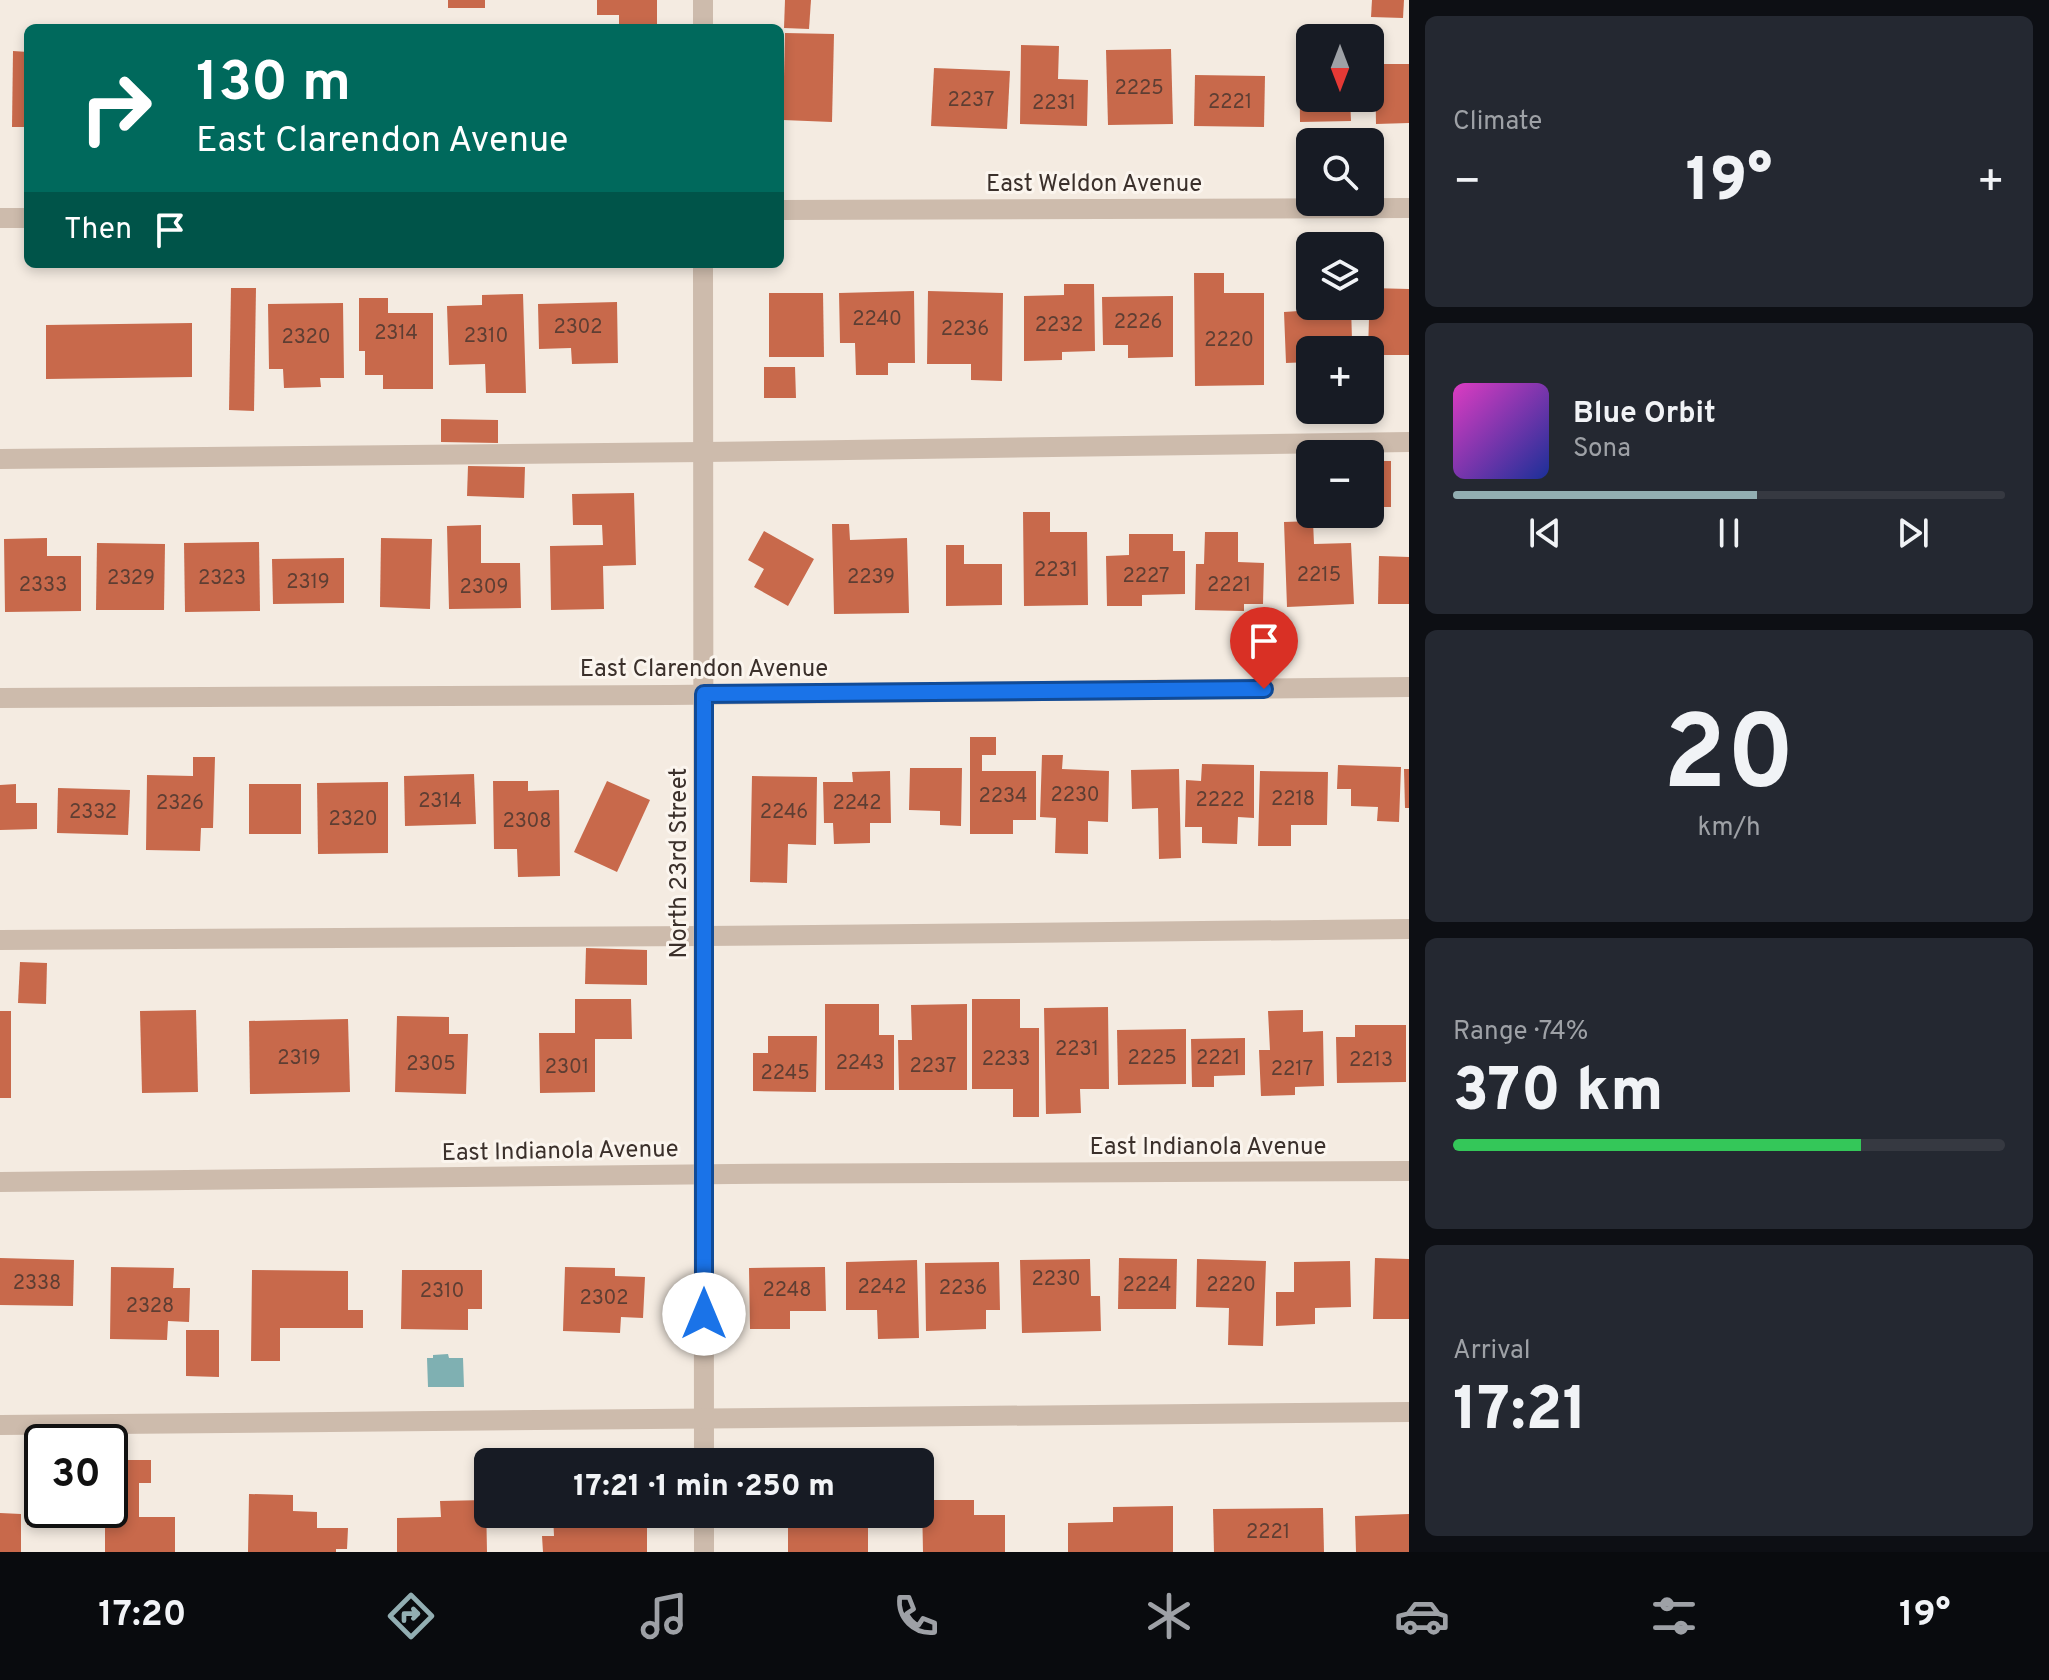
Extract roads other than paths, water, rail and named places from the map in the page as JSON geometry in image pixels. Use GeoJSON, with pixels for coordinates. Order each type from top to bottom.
{"type":"FeatureCollection","features":[{"type":"Feature","properties":{"kind":"street"},"geometry":{"type":"LineString","coordinates":[[703,0],[703,24]]}},
{"type":"Feature","properties":{"kind":"street","name":"East Weldon Avenue"},"geometry":{"type":"LineString","coordinates":[[784,210],[1409,208]]}},
{"type":"Feature","properties":{"kind":"street"},"geometry":{"type":"LineString","coordinates":[[0,218],[24,218]]}},
{"type":"Feature","properties":{"kind":"street","name":"North 23rd Street"},"geometry":{"type":"LineString","coordinates":[[703,268],[704,1448]]}},
{"type":"Feature","properties":{"kind":"street"},"geometry":{"type":"LineString","coordinates":[[0,459],[1409,442]]}},
{"type":"Feature","properties":{"kind":"street","name":"East Clarendon Avenue"},"geometry":{"type":"LineString","coordinates":[[0,698],[1409,687]]}},
{"type":"Feature","properties":{"kind":"street"},"geometry":{"type":"LineString","coordinates":[[0,940],[1409,929]]}},
{"type":"Feature","properties":{"kind":"street","name":"East Indianola Avenue"},"geometry":{"type":"LineString","coordinates":[[0,1182],[704,1174],[1409,1171]]}},
{"type":"Feature","properties":{"kind":"street"},"geometry":{"type":"LineString","coordinates":[[0,1425],[1409,1412]]}},
{"type":"Feature","properties":{"kind":"street"},"geometry":{"type":"LineString","coordinates":[[704,1528],[704,1552]]}},
{"type":"Feature","properties":{"kind":"water"},"geometry":{"type":"Polygon","coordinates":[[[448,1354],[449,1358],[463,1358],[464,1387],[428,1387],[427,1358],[448,1354]]]}}]}
